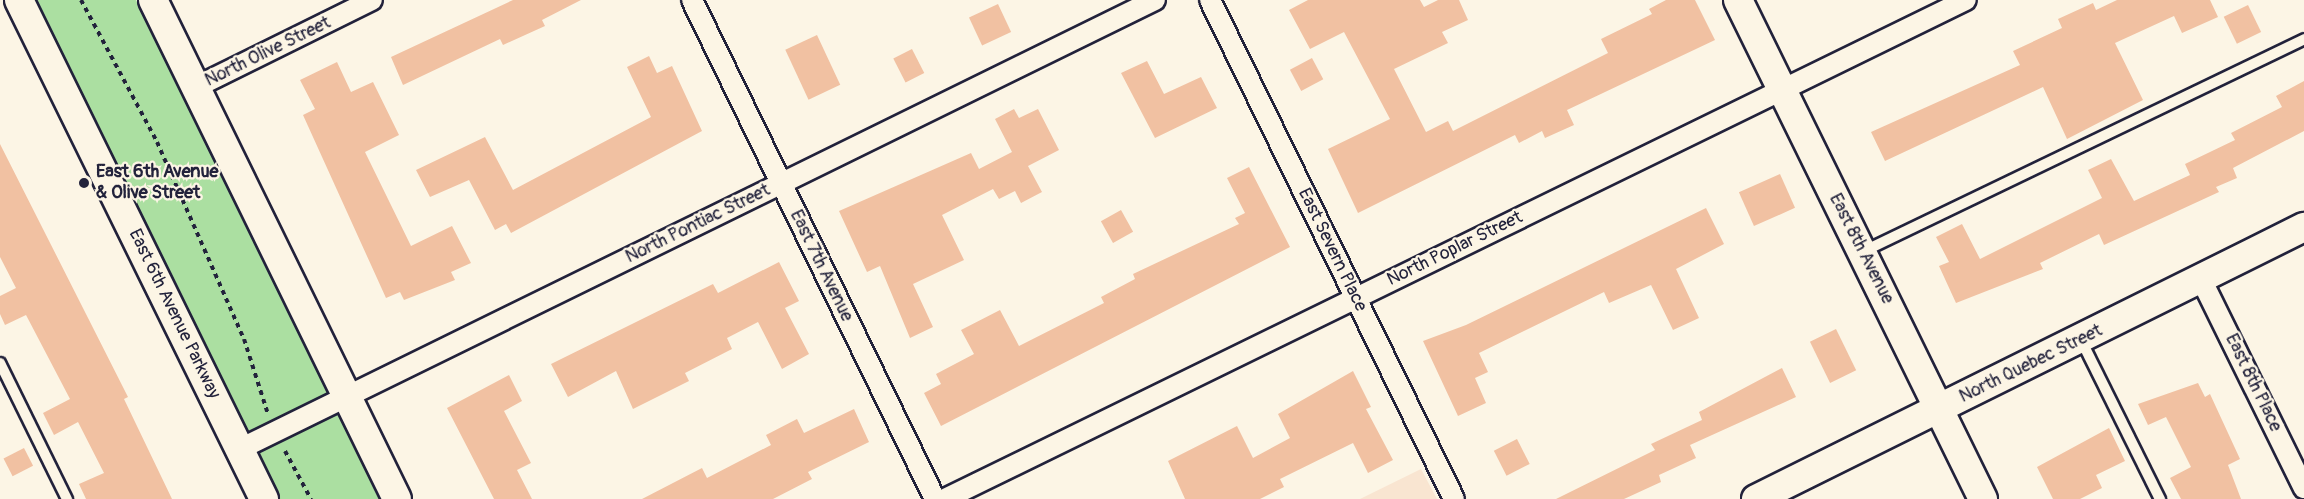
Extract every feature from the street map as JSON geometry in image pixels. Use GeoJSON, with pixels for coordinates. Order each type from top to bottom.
{"type":"FeatureCollection","features":[{"type":"Feature","properties":{"kind":"main road","name":"East 6th Avenue Parkway"},"geometry":{"type":"LineString","coordinates":[[20,0],[264,499]]}},
{"type":"Feature","properties":{"kind":"main road"},"geometry":{"type":"LineString","coordinates":[[153,0],[397,499]]}},
{"type":"Feature","properties":{"kind":"main road","name":"East 8th Avenue"},"geometry":{"type":"LineString","coordinates":[[1738,0],[1983,499]]}},
{"type":"Feature","properties":{"kind":"main road","name":"North Quebec Street"},"geometry":{"type":"LineString","coordinates":[[1756,499],[2081,340],[2304,227]]}},
{"type":"Feature","properties":{"kind":"street","name":"North Olive Street"},"geometry":{"type":"LineString","coordinates":[[196,87],[372,0]]}},
{"type":"Feature","properties":{"kind":"street","name":"East 7th Avenue"},"geometry":{"type":"LineString","coordinates":[[692,0],[935,499]]}},
{"type":"Feature","properties":{"kind":"street","name":"North Pontiac Street"},"geometry":{"type":"LineString","coordinates":[[240,449],[1155,0]]}},
{"type":"Feature","properties":{"kind":"street","name":"East Severn Place"},"geometry":{"type":"LineString","coordinates":[[1210,0],[1454,499]]}},
{"type":"Feature","properties":{"kind":"street","name":"North Poplar Street"},"geometry":{"type":"LineString","coordinates":[[945,499],[1966,0]]}},
{"type":"Feature","properties":{"kind":"street","name":"East 8th Place"},"geometry":{"type":"LineString","coordinates":[[2201,279],[2304,488]]}},
{"type":"Feature","properties":{"kind":"lane"},"geometry":{"type":"LineString","coordinates":[[1862,252],[2304,39]]}},
{"type":"Feature","properties":{"kind":"lane"},"geometry":{"type":"LineString","coordinates":[[2081,340],[2160,499]]}},
{"type":"Feature","properties":{"kind":"lane"},"geometry":{"type":"LineString","coordinates":[[0,363],[67,499]]}},
{"type":"Feature","properties":{"kind":"path"},"geometry":{"type":"LineString","coordinates":[[81,0],[157,142],[244,339],[276,431],[311,499]]}},
{"type":"Feature","properties":{"kind":"shaded area"},"geometry":{"type":"Polygon","coordinates":[[[1421,469],[1437,499],[1360,499],[1421,469]]]}},
{"type":"Feature","properties":{"kind":"green space"},"geometry":{"type":"Polygon","coordinates":[[[32,0],[136,0],[379,499],[276,499],[32,0]]]}},
{"type":"Feature","properties":{"kind":"building"},"geometry":{"type":"Polygon","coordinates":[[[513,0],[581,0],[542,20],[545,26],[503,45],[500,39],[403,85],[391,57],[513,0]]]}},
{"type":"Feature","properties":{"kind":"building"},"geometry":{"type":"Polygon","coordinates":[[[1308,0],[1420,0],[1424,7],[1438,0],[1459,0],[1468,20],[1442,32],[1448,43],[1394,69],[1426,132],[1448,121],[1453,131],[1608,53],[1601,39],[1652,14],[1649,9],[1666,0],[1695,0],[1715,40],[1567,110],[1574,125],[1545,138],[1542,131],[1519,143],[1515,135],[1358,213],[1328,149],[1390,119],[1344,32],[1310,49],[1289,10],[1308,0]]]}},
{"type":"Feature","properties":{"kind":"building"},"geometry":{"type":"Polygon","coordinates":[[[2117,0],[2210,0],[2218,17],[2182,33],[2174,16],[2115,43],[2143,100],[2067,139],[2043,87],[1885,161],[1871,132],[2020,65],[2013,51],[2062,28],[2058,19],[2093,3],[2096,10],[2117,0]]]}},
{"type":"Feature","properties":{"kind":"building"},"geometry":{"type":"Polygon","coordinates":[[[998,4],[1011,32],[982,46],[969,18],[998,4]]]}},
{"type":"Feature","properties":{"kind":"building"},"geometry":{"type":"Polygon","coordinates":[[[2248,5],[2261,32],[2237,44],[2224,17],[2248,5]]]}},
{"type":"Feature","properties":{"kind":"building"},"geometry":{"type":"Polygon","coordinates":[[[817,35],[840,85],[809,100],[785,50],[817,35]]]}},
{"type":"Feature","properties":{"kind":"building"},"geometry":{"type":"Polygon","coordinates":[[[912,49],[924,73],[906,83],[893,59],[912,49]]]}},
{"type":"Feature","properties":{"kind":"building"},"geometry":{"type":"Polygon","coordinates":[[[649,56],[657,73],[672,66],[702,131],[511,233],[506,224],[495,230],[469,180],[430,197],[416,170],[485,137],[513,190],[651,117],[627,67],[649,56]]]}},
{"type":"Feature","properties":{"kind":"building"},"geometry":{"type":"Polygon","coordinates":[[[1312,58],[1323,79],[1301,91],[1290,70],[1312,58]]]}},
{"type":"Feature","properties":{"kind":"building"},"geometry":{"type":"Polygon","coordinates":[[[1147,61],[1164,94],[1201,77],[1217,108],[1155,138],[1121,73],[1147,61]]]}},
{"type":"Feature","properties":{"kind":"building"},"geometry":{"type":"Polygon","coordinates":[[[337,62],[351,92],[373,82],[399,135],[365,152],[411,246],[452,226],[471,263],[451,272],[455,280],[404,300],[400,292],[386,298],[303,115],[315,109],[300,80],[337,62]]]}},
{"type":"Feature","properties":{"kind":"building"},"geometry":{"type":"Polygon","coordinates":[[[2304,81],[2304,131],[2233,168],[2237,178],[2216,187],[2219,192],[2104,245],[2099,234],[2040,263],[2043,269],[1956,303],[1939,266],[1949,262],[1936,237],[1962,224],[1980,259],[2102,198],[2088,170],[2111,159],[2134,201],[2190,175],[2185,164],[2235,140],[2231,133],[2282,107],[2276,96],[2304,81]]]}},
{"type":"Feature","properties":{"kind":"building"},"geometry":{"type":"Polygon","coordinates":[[[1014,109],[1019,118],[1038,109],[1059,150],[1028,166],[1042,192],[1021,203],[1015,191],[999,199],[993,189],[942,215],[964,260],[913,284],[933,327],[910,338],[880,266],[867,272],[839,211],[971,153],[979,169],[1012,152],[995,119],[1014,109]]]}},
{"type":"Feature","properties":{"kind":"building"},"geometry":{"type":"Polygon","coordinates":[[[0,144],[128,397],[124,399],[172,499],[86,499],[79,484],[104,473],[78,422],[54,435],[43,413],[70,399],[26,315],[5,325],[0,314],[0,296],[16,288],[0,257],[0,144]]]}},
{"type":"Feature","properties":{"kind":"building"},"geometry":{"type":"Polygon","coordinates":[[[1249,167],[1290,247],[941,426],[924,393],[941,384],[936,374],[974,354],[961,330],[1000,310],[1019,346],[1104,303],[1101,297],[1135,279],[1133,274],[1239,224],[1235,218],[1245,213],[1227,178],[1249,167]]]}},
{"type":"Feature","properties":{"kind":"building"},"geometry":{"type":"Polygon","coordinates":[[[1780,174],[1795,208],[1754,226],[1739,192],[1780,174]]]}},
{"type":"Feature","properties":{"kind":"building"},"geometry":{"type":"Polygon","coordinates":[[[1706,208],[1724,244],[1676,269],[1699,318],[1673,330],[1651,285],[1609,303],[1604,292],[1479,353],[1488,372],[1475,378],[1486,403],[1458,416],[1423,341],[1466,325],[1706,208]]]}},
{"type":"Feature","properties":{"kind":"building"},"geometry":{"type":"Polygon","coordinates":[[[1121,210],[1133,232],[1113,243],[1101,221],[1121,210]]]}},
{"type":"Feature","properties":{"kind":"building"},"geometry":{"type":"Polygon","coordinates":[[[779,262],[799,301],[785,308],[809,354],[782,369],[758,322],[727,338],[732,349],[685,373],[689,381],[633,409],[616,371],[568,397],[551,364],[713,284],[718,293],[779,262]]]}},
{"type":"Feature","properties":{"kind":"building"},"geometry":{"type":"Polygon","coordinates":[[[1836,329],[1856,370],[1830,383],[1810,342],[1836,329]]]}},
{"type":"Feature","properties":{"kind":"building"},"geometry":{"type":"Polygon","coordinates":[[[1782,368],[1796,397],[1690,445],[1696,458],[1659,475],[1661,482],[1624,499],[1556,499],[1655,450],[1651,444],[1702,420],[1699,412],[1782,368]]]}},
{"type":"Feature","properties":{"kind":"building"},"geometry":{"type":"Polygon","coordinates":[[[1353,371],[1371,407],[1366,409],[1393,460],[1368,473],[1353,443],[1280,479],[1284,487],[1260,499],[1185,499],[1168,461],[1237,426],[1253,458],[1290,438],[1278,414],[1353,371]]]}},
{"type":"Feature","properties":{"kind":"building"},"geometry":{"type":"Polygon","coordinates":[[[509,375],[522,401],[504,411],[531,463],[517,470],[532,499],[494,499],[447,408],[509,375]]]}},
{"type":"Feature","properties":{"kind":"building"},"geometry":{"type":"Polygon","coordinates":[[[2198,383],[2205,397],[2210,394],[2240,459],[2228,465],[2241,499],[2181,499],[2170,478],[2191,467],[2166,417],[2148,425],[2138,404],[2198,383]]]}},
{"type":"Feature","properties":{"kind":"building"},"geometry":{"type":"Polygon","coordinates":[[[854,409],[869,442],[808,472],[812,479],[773,499],[642,499],[702,468],[707,478],[771,445],[766,435],[797,419],[804,433],[854,409]]]}},
{"type":"Feature","properties":{"kind":"building"},"geometry":{"type":"Polygon","coordinates":[[[2109,428],[2125,461],[2096,475],[2102,488],[2080,499],[2053,499],[2037,467],[2109,428]]]}},
{"type":"Feature","properties":{"kind":"building"},"geometry":{"type":"Polygon","coordinates":[[[1517,439],[1530,464],[1507,476],[1494,451],[1517,439]]]}},
{"type":"Feature","properties":{"kind":"building"},"geometry":{"type":"Polygon","coordinates":[[[24,448],[33,466],[13,476],[4,458],[24,448]]]}},
{"type":"Feature","properties":{"kind":"place","name":"East 6th Avenue & Olive Street"},"geometry":{"type":"Point","coordinates":[84,183]}}]}
